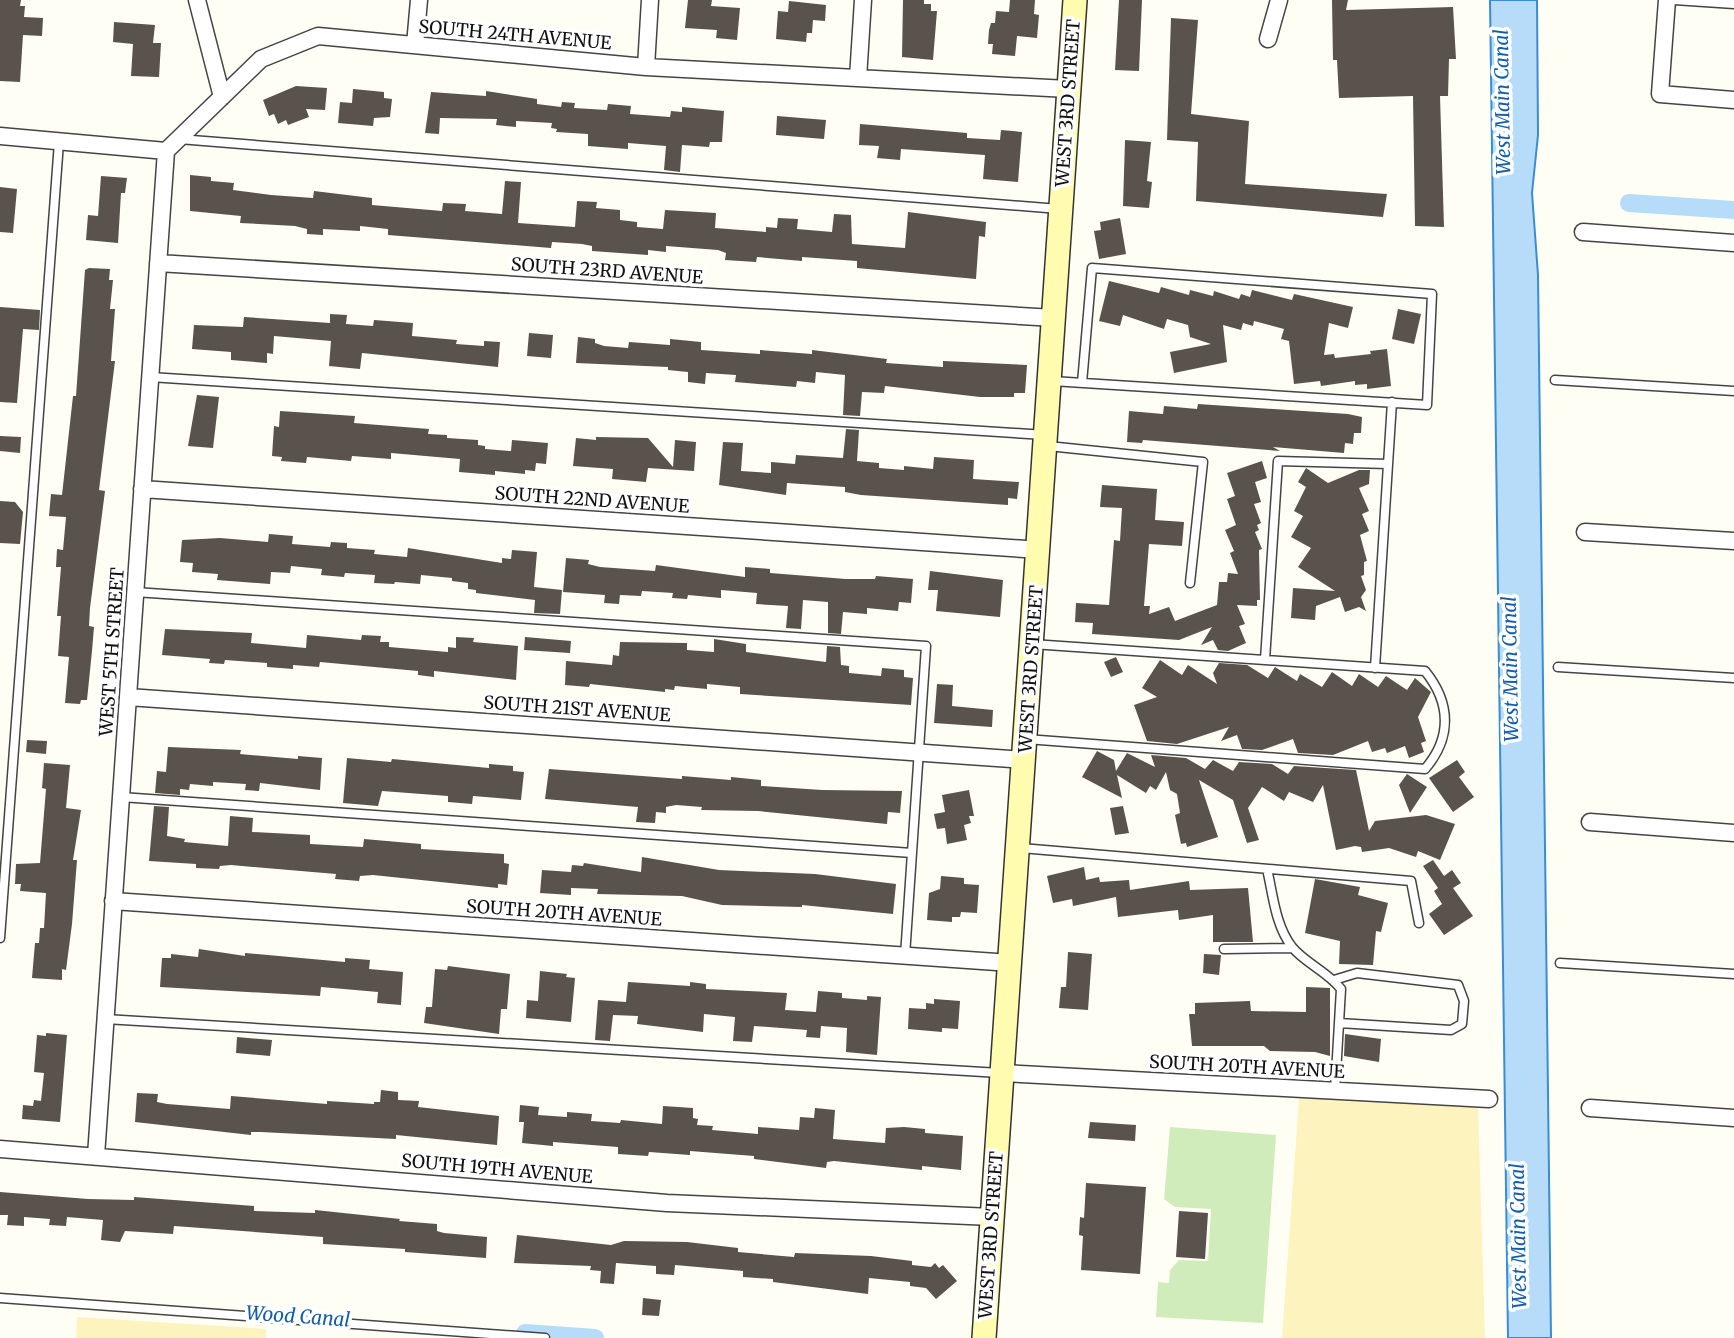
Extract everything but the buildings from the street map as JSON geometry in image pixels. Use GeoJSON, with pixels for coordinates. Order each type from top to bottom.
{"type":"FeatureCollection","features":[{"type":"Feature","properties":{"kind":"street"},"geometry":{"type":"LineString","coordinates":[[197,0],[222,97]]}},
{"type":"Feature","properties":{"kind":"street"},"geometry":{"type":"LineString","coordinates":[[415,45],[419,0]]}},
{"type":"Feature","properties":{"kind":"street"},"geometry":{"type":"LineString","coordinates":[[646,67],[650,0]]}},
{"type":"Feature","properties":{"kind":"street"},"geometry":{"type":"LineString","coordinates":[[858,78],[863,0]]}},
{"type":"Feature","properties":{"kind":"street","name":"WEST 3RD STREET"},"geometry":{"type":"LineString","coordinates":[[984,1338],[1040,550],[1075,0]]}},
{"type":"Feature","properties":{"kind":"street"},"geometry":{"type":"LineString","coordinates":[[1268,39],[1279,0]]}},
{"type":"Feature","properties":{"kind":"street"},"geometry":{"type":"LineString","coordinates":[[1667,0],[1660,94],[1734,100]]}},
{"type":"Feature","properties":{"kind":"street","name":"SOUTH 24TH AVENUE"},"geometry":{"type":"LineString","coordinates":[[166,151],[261,59],[318,36],[646,67],[1068,89]]}},
{"type":"Feature","properties":{"kind":"street"},"geometry":{"type":"LineString","coordinates":[[0,136],[166,151]]}},
{"type":"Feature","properties":{"kind":"street","name":"WEST 5TH STREET"},"geometry":{"type":"LineString","coordinates":[[96,1156],[166,151]]}},
{"type":"Feature","properties":{"kind":"street"},"geometry":{"type":"LineString","coordinates":[[1583,232],[1734,243]]}},
{"type":"Feature","properties":{"kind":"street","name":"SOUTH 23RD AVENUE"},"geometry":{"type":"LineString","coordinates":[[158,263],[1054,318]]}},
{"type":"Feature","properties":{"kind":"street","name":"SOUTH 22ND AVENUE"},"geometry":{"type":"LineString","coordinates":[[142,489],[1040,550]]}},
{"type":"Feature","properties":{"kind":"street"},"geometry":{"type":"LineString","coordinates":[[1585,532],[1734,541]]}},
{"type":"Feature","properties":{"kind":"street","name":"SOUTH 21ST AVENUE"},"geometry":{"type":"LineString","coordinates":[[128,697],[919,752],[1024,749]]}},
{"type":"Feature","properties":{"kind":"street"},"geometry":{"type":"LineString","coordinates":[[1590,822],[1734,833]]}},
{"type":"Feature","properties":{"kind":"street","name":"SOUTH 20TH AVENUE"},"geometry":{"type":"LineString","coordinates":[[113,901],[1011,963]]}},
{"type":"Feature","properties":{"kind":"street","name":"SOUTH 20TH AVENUE"},"geometry":{"type":"LineString","coordinates":[[1002,1073],[1489,1099]]}},
{"type":"Feature","properties":{"kind":"street"},"geometry":{"type":"LineString","coordinates":[[1590,1108],[1734,1118]]}},
{"type":"Feature","properties":{"kind":"street","name":"SOUTH 19TH AVENUE"},"geometry":{"type":"LineString","coordinates":[[0,1149],[667,1203],[992,1217]]}},
{"type":"Feature","properties":{"kind":"lane"},"geometry":{"type":"LineString","coordinates":[[1674,0],[1734,4]]}},
{"type":"Feature","properties":{"kind":"lane"},"geometry":{"type":"LineString","coordinates":[[179,139],[1062,209]]}},
{"type":"Feature","properties":{"kind":"lane"},"geometry":{"type":"LineString","coordinates":[[0,938],[59,142]]}},
{"type":"Feature","properties":{"kind":"lane"},"geometry":{"type":"LineString","coordinates":[[1050,381],[1082,383],[1392,402],[1427,404],[1432,294],[1092,268],[1082,383]]}},
{"type":"Feature","properties":{"kind":"lane"},"geometry":{"type":"LineString","coordinates":[[150,377],[1046,440],[1203,462],[1190,583]]}},
{"type":"Feature","properties":{"kind":"lane"},"geometry":{"type":"LineString","coordinates":[[1555,380],[1734,391]]}},
{"type":"Feature","properties":{"kind":"lane"},"geometry":{"type":"LineString","coordinates":[[1375,667],[1392,402]]}},
{"type":"Feature","properties":{"kind":"lane"},"geometry":{"type":"LineString","coordinates":[[1265,660],[1278,461],[1388,464]]}},
{"type":"Feature","properties":{"kind":"lane"},"geometry":{"type":"LineString","coordinates":[[135,592],[926,646],[905,956]]}},
{"type":"Feature","properties":{"kind":"lane"},"geometry":{"type":"LineString","coordinates":[[1024,749],[1425,769],[1439,752],[1446,714],[1439,688],[1424,671],[1032,644]]}},
{"type":"Feature","properties":{"kind":"lane"},"geometry":{"type":"LineString","coordinates":[[1559,667],[1734,678]]}},
{"type":"Feature","properties":{"kind":"lane"},"geometry":{"type":"LineString","coordinates":[[121,797],[912,853]]}},
{"type":"Feature","properties":{"kind":"lane"},"geometry":{"type":"LineString","coordinates":[[1018,848],[1411,881],[1419,923]]}},
{"type":"Feature","properties":{"kind":"lane"},"geometry":{"type":"LineString","coordinates":[[1267,869],[1279,922],[1292,948],[1334,980],[1341,989],[1335,1091]]}},
{"type":"Feature","properties":{"kind":"lane"},"geometry":{"type":"LineString","coordinates":[[1224,949],[1292,948]]}},
{"type":"Feature","properties":{"kind":"lane"},"geometry":{"type":"LineString","coordinates":[[1560,963],[1734,974]]}},
{"type":"Feature","properties":{"kind":"lane"},"geometry":{"type":"LineString","coordinates":[[1334,980],[1357,974],[1458,985],[1464,1001],[1462,1024],[1451,1030],[1339,1023]]}},
{"type":"Feature","properties":{"kind":"lane"},"geometry":{"type":"LineString","coordinates":[[105,1019],[1002,1073]]}},
{"type":"Feature","properties":{"kind":"lane"},"geometry":{"type":"LineString","coordinates":[[0,1298],[545,1338]]}},
{"type":"Feature","properties":{"kind":"green space"},"geometry":{"type":"Polygon","coordinates":[[[1170,1127],[1276,1135],[1263,1323],[1156,1317],[1158,1282],[1169,1283],[1170,1270],[1179,1260],[1208,1261],[1211,1209],[1175,1207],[1164,1199],[1170,1127]]]}},
{"type":"Feature","properties":{"kind":"sand"},"geometry":{"type":"Polygon","coordinates":[[[1299,1098],[1478,1106],[1485,1338],[1282,1338],[1299,1098]]]}},
{"type":"Feature","properties":{"kind":"sand"},"geometry":{"type":"Polygon","coordinates":[[[77,1317],[266,1329],[266,1338],[76,1338],[77,1317]]]}},
{"type":"Feature","properties":{"kind":"water","name":"West Main Canal"},"geometry":{"type":"Polygon","coordinates":[[[1490,0],[1537,0],[1538,135],[1532,193],[1538,275],[1551,1338],[1508,1338],[1490,0]]]}},
{"type":"Feature","properties":{"kind":"waterway"},"geometry":{"type":"LineString","coordinates":[[1629,203],[1734,210]]}},
{"type":"Feature","properties":{"kind":"waterway","name":"Wood Canal"},"geometry":{"type":"LineString","coordinates":[[525,1333],[595,1338]]}}]}
